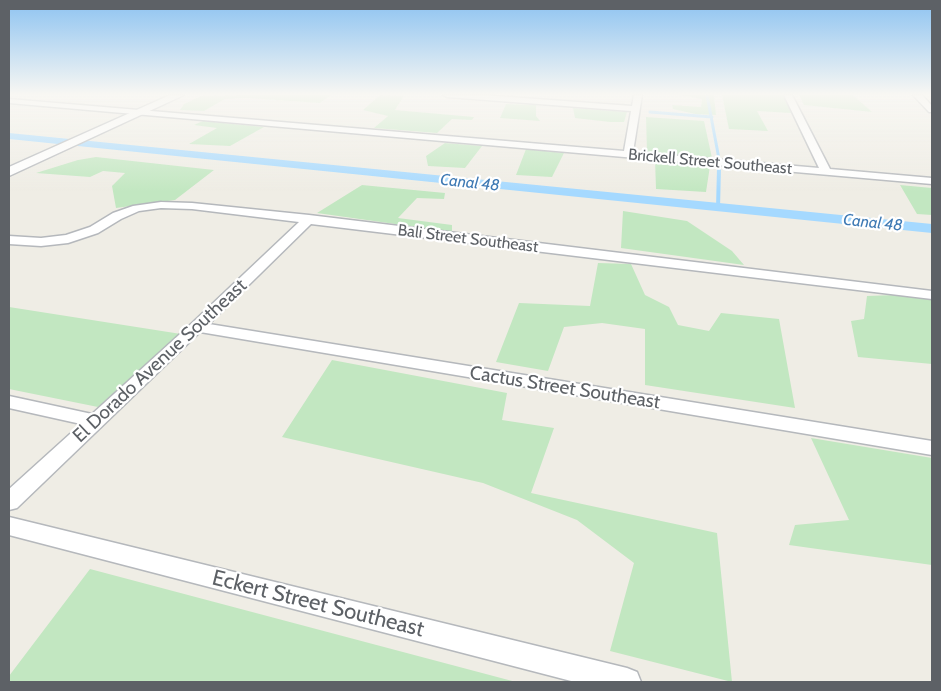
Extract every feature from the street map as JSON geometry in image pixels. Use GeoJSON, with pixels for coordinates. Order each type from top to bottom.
{"type":"FeatureCollection","features":[{"type":"Feature","properties":{"kind":"street"},"geometry":{"type":"LineString","coordinates":[[9,172],[108,127]]}},
{"type":"Feature","properties":{"kind":"street","name":"Brickell Street Southeast"},"geometry":{"type":"LineString","coordinates":[[318,127],[932,181]]}},
{"type":"Feature","properties":{"kind":"street"},"geometry":{"type":"LineString","coordinates":[[628,154],[633,127]]}},
{"type":"Feature","properties":{"kind":"street"},"geometry":{"type":"LineString","coordinates":[[804,127],[826,172]]}},
{"type":"Feature","properties":{"kind":"street","name":"Bali Street Southeast"},"geometry":{"type":"LineString","coordinates":[[9,240],[41,242],[68,239],[94,230],[117,216],[137,208],[161,205],[192,206],[932,295]]}},
{"type":"Feature","properties":{"kind":"street","name":"El Dorado Avenue Southeast"},"geometry":{"type":"LineString","coordinates":[[9,502],[197,327],[309,219]]}},
{"type":"Feature","properties":{"kind":"street","name":"Cactus Street Southeast"},"geometry":{"type":"LineString","coordinates":[[197,327],[932,448]]}},
{"type":"Feature","properties":{"kind":"street"},"geometry":{"type":"LineString","coordinates":[[9,402],[96,421]]}},
{"type":"Feature","properties":{"kind":"street","name":"Eckert Street Southeast"},"geometry":{"type":"LineString","coordinates":[[9,526],[628,682]]}},
{"type":"Feature","properties":{"kind":"green space"},"geometry":{"type":"Polygon","coordinates":[[[211,127],[264,127],[230,146],[189,144],[217,128],[211,127]]]}},
{"type":"Feature","properties":{"kind":"green space"},"geometry":{"type":"Polygon","coordinates":[[[375,127],[443,127],[437,133],[375,127]]]}},
{"type":"Feature","properties":{"kind":"green space"},"geometry":{"type":"Polygon","coordinates":[[[646,127],[705,127],[712,158],[647,152],[646,127]]]}},
{"type":"Feature","properties":{"kind":"green space"},"geometry":{"type":"Polygon","coordinates":[[[729,127],[766,127],[768,131],[729,129],[729,127]]]}},
{"type":"Feature","properties":{"kind":"green space"},"geometry":{"type":"Polygon","coordinates":[[[445,143],[482,146],[465,168],[428,166],[426,156],[445,143]]]}},
{"type":"Feature","properties":{"kind":"green space"},"geometry":{"type":"Polygon","coordinates":[[[526,149],[564,153],[552,177],[516,175],[526,149]]]}},
{"type":"Feature","properties":{"kind":"green space"},"geometry":{"type":"Polygon","coordinates":[[[96,157],[214,170],[175,200],[116,208],[112,186],[125,173],[103,171],[90,177],[36,173],[78,160],[96,157]]]}},
{"type":"Feature","properties":{"kind":"green space"},"geometry":{"type":"Polygon","coordinates":[[[655,160],[710,166],[706,192],[656,189],[655,160]]]}},
{"type":"Feature","properties":{"kind":"green space"},"geometry":{"type":"Polygon","coordinates":[[[362,185],[445,193],[444,199],[417,198],[398,218],[452,225],[452,232],[317,213],[362,185]]]}},
{"type":"Feature","properties":{"kind":"green space"},"geometry":{"type":"Polygon","coordinates":[[[900,185],[932,188],[932,215],[917,214],[900,185]]]}},
{"type":"Feature","properties":{"kind":"green space"},"geometry":{"type":"Polygon","coordinates":[[[623,211],[687,221],[732,251],[744,265],[621,248],[623,211]]]}},
{"type":"Feature","properties":{"kind":"green space"},"geometry":{"type":"Polygon","coordinates":[[[598,263],[631,264],[645,295],[669,307],[678,325],[709,331],[721,313],[779,319],[795,408],[645,385],[645,329],[602,323],[564,327],[548,371],[496,362],[519,303],[590,306],[598,263]]]}},
{"type":"Feature","properties":{"kind":"green space"},"geometry":{"type":"Polygon","coordinates":[[[895,295],[932,299],[932,364],[858,357],[851,321],[864,319],[867,296],[895,295]]]}},
{"type":"Feature","properties":{"kind":"green space"},"geometry":{"type":"Polygon","coordinates":[[[9,307],[181,334],[98,407],[9,389],[9,307]]]}},
{"type":"Feature","properties":{"kind":"green space"},"geometry":{"type":"Polygon","coordinates":[[[332,360],[507,393],[502,420],[554,428],[531,493],[717,533],[732,682],[610,651],[634,563],[577,520],[483,483],[282,437],[332,360]]]}},
{"type":"Feature","properties":{"kind":"green space"},"geometry":{"type":"Polygon","coordinates":[[[811,438],[932,458],[932,565],[789,545],[795,525],[849,520],[811,438]]]}},
{"type":"Feature","properties":{"kind":"green space"},"geometry":{"type":"Polygon","coordinates":[[[90,569],[516,682],[9,682],[9,676],[90,569]]]}},
{"type":"Feature","properties":{"kind":"waterway"},"geometry":{"type":"LineString","coordinates":[[713,127],[719,159]]}},
{"type":"Feature","properties":{"kind":"waterway","name":"Canal 48"},"geometry":{"type":"LineString","coordinates":[[9,136],[932,229]]}},
{"type":"Feature","properties":{"kind":"waterway"},"geometry":{"type":"LineString","coordinates":[[718,208],[719,168]]}}]}
